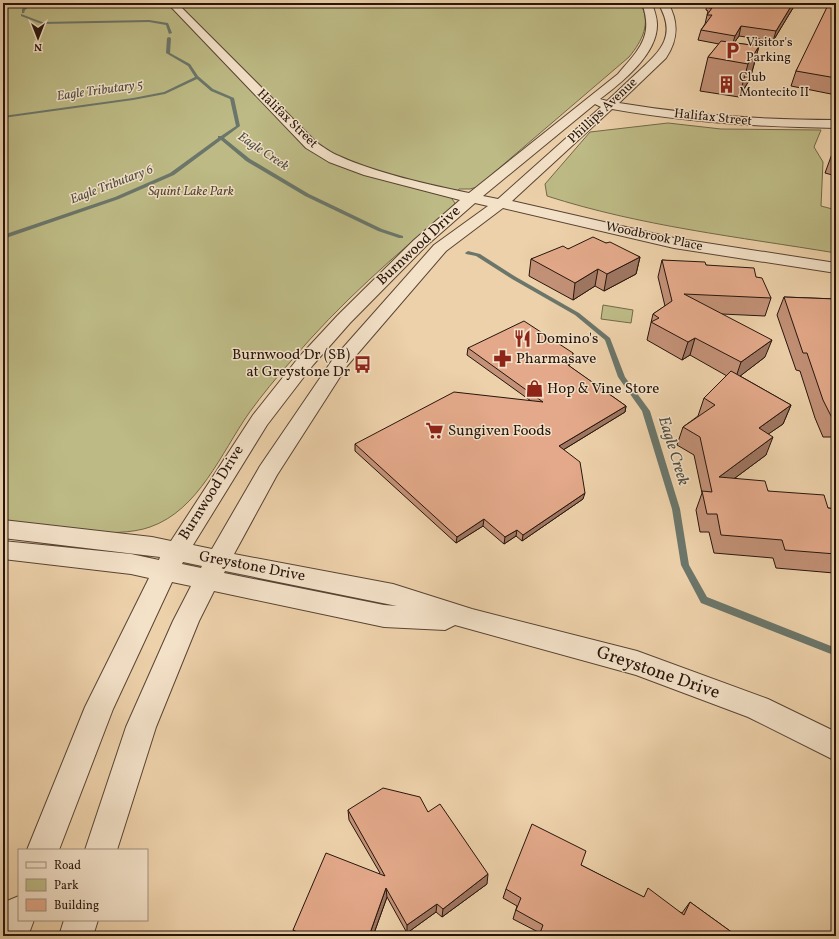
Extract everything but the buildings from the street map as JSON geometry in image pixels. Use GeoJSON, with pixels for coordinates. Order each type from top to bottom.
{"type":"FeatureCollection","features":[{"type":"Feature","properties":{"kind":"street","name":"Phillips Avenue"},"geometry":{"type":"LineString","coordinates":[[473,198],[622,76],[640,55],[650,40],[653,30],[651,12],[646,3]]}},
{"type":"Feature","properties":{"kind":"street","name":"Phillips Avenue"},"geometry":{"type":"LineString","coordinates":[[500,204],[570,142],[662,56],[670,43],[672,26],[669,12],[663,3]]}},
{"type":"Feature","properties":{"kind":"street","name":"Halifax Street"},"geometry":{"type":"LineString","coordinates":[[176,7],[311,145],[334,159],[369,172],[446,193],[473,198]]}},
{"type":"Feature","properties":{"kind":"street","name":"Halifax Street"},"geometry":{"type":"LineString","coordinates":[[591,101],[709,119],[775,124],[836,124]]}},
{"type":"Feature","properties":{"kind":"street","name":"Woodbrook Place"},"geometry":{"type":"LineString","coordinates":[[473,198],[524,208],[674,243],[836,268]]}},
{"type":"Feature","properties":{"kind":"street","name":"Burnwood Drive"},"geometry":{"type":"LineString","coordinates":[[43,849],[99,707],[170,561],[260,420],[306,362],[344,319],[398,264],[462,206],[473,198]]}},
{"type":"Feature","properties":{"kind":"street","name":"Burnwood Drive"},"geometry":{"type":"LineString","coordinates":[[101,849],[141,727],[186,621],[212,570],[268,472],[340,363],[440,248],[500,204]]}},
{"type":"Feature","properties":{"kind":"street","name":"Greystone Drive"},"geometry":{"type":"LineString","coordinates":[[3,529],[152,546],[170,561]]}},
{"type":"Feature","properties":{"kind":"street","name":"Greystone Drive"},"geometry":{"type":"LineString","coordinates":[[3,550],[131,564],[170,561],[212,570],[384,616],[472,620],[580,646],[638,663],[758,708],[836,747]]}},
{"type":"Feature","properties":{"kind":"street"},"geometry":{"type":"LineString","coordinates":[[11,936],[18,916]]}},
{"type":"Feature","properties":{"kind":"street"},"geometry":{"type":"LineString","coordinates":[[76,936],[81,921]]}},
{"type":"Feature","properties":{"kind":"green space","name":"Squint Lake Park"},"geometry":{"type":"Polygon","coordinates":[[[3,3],[640,3],[644,10],[645,25],[644,32],[638,45],[629,57],[477,187],[470,189],[459,189],[452,199],[455,203],[453,207],[410,243],[328,320],[285,367],[259,400],[249,413],[207,479],[182,508],[167,519],[150,527],[135,531],[98,533],[3,523],[3,3]]]}},
{"type":"Feature","properties":{"kind":"green space"},"geometry":{"type":"Polygon","coordinates":[[[668,123],[721,129],[821,130],[814,147],[823,162],[821,206],[836,210],[836,253],[654,223],[547,196],[545,184],[590,132],[668,123]]]}},
{"type":"Feature","properties":{"kind":"green space"},"geometry":{"type":"Polygon","coordinates":[[[603,305],[633,310],[631,323],[601,319],[603,305]]]}},
{"type":"Feature","properties":{"kind":"waterway","name":"Eagle Creek"},"geometry":{"type":"LineString","coordinates":[[23,12],[23,10],[32,3]]}},
{"type":"Feature","properties":{"kind":"waterway","name":"Eagle Creek"},"geometry":{"type":"LineString","coordinates":[[22,15],[42,23],[149,21],[167,24],[170,33]]}},
{"type":"Feature","properties":{"kind":"waterway","name":"Eagle Creek"},"geometry":{"type":"LineString","coordinates":[[169,38],[168,53],[189,65],[197,77]]}},
{"type":"Feature","properties":{"kind":"waterway","name":"Eagle Tributary 5"},"geometry":{"type":"LineString","coordinates":[[3,117],[133,99],[165,93],[197,77]]}},
{"type":"Feature","properties":{"kind":"waterway","name":"Eagle Creek"},"geometry":{"type":"LineString","coordinates":[[197,77],[212,90],[232,98],[238,126],[221,138]]}},
{"type":"Feature","properties":{"kind":"waterway","name":"Eagle Tributary 6"},"geometry":{"type":"LineString","coordinates":[[3,237],[117,198],[172,174],[221,138]]}},
{"type":"Feature","properties":{"kind":"waterway","name":"Eagle Creek"},"geometry":{"type":"LineString","coordinates":[[221,138],[248,160],[307,195],[380,230],[401,237]]}},
{"type":"Feature","properties":{"kind":"waterway","name":"Eagle Creek"},"geometry":{"type":"LineString","coordinates":[[468,253],[478,255],[514,278],[577,314],[608,339],[622,377],[646,411],[676,509],[685,565],[704,600],[836,652]]}},
{"type":"Feature","properties":{"kind":"place","name":"Visitor's Parking"},"geometry":{"type":"Point","coordinates":[733,50]}},
{"type":"Feature","properties":{"kind":"place","name":"Club Montecito II"},"geometry":{"type":"Point","coordinates":[726,85]}},
{"type":"Feature","properties":{"kind":"place","name":"Domino's"},"geometry":{"type":"Point","coordinates":[523,339]}},
{"type":"Feature","properties":{"kind":"place","name":"Pharmasave"},"geometry":{"type":"Point","coordinates":[503,359]}},
{"type":"Feature","properties":{"kind":"place","name":"Burnwood Dr (SB) at Greystone Dr"},"geometry":{"type":"Point","coordinates":[363,364]}},
{"type":"Feature","properties":{"kind":"place","name":"Hop & Vine Store"},"geometry":{"type":"Point","coordinates":[534,389]}},
{"type":"Feature","properties":{"kind":"place","name":"Sungiven Foods"},"geometry":{"type":"Point","coordinates":[435,431]}}]}
